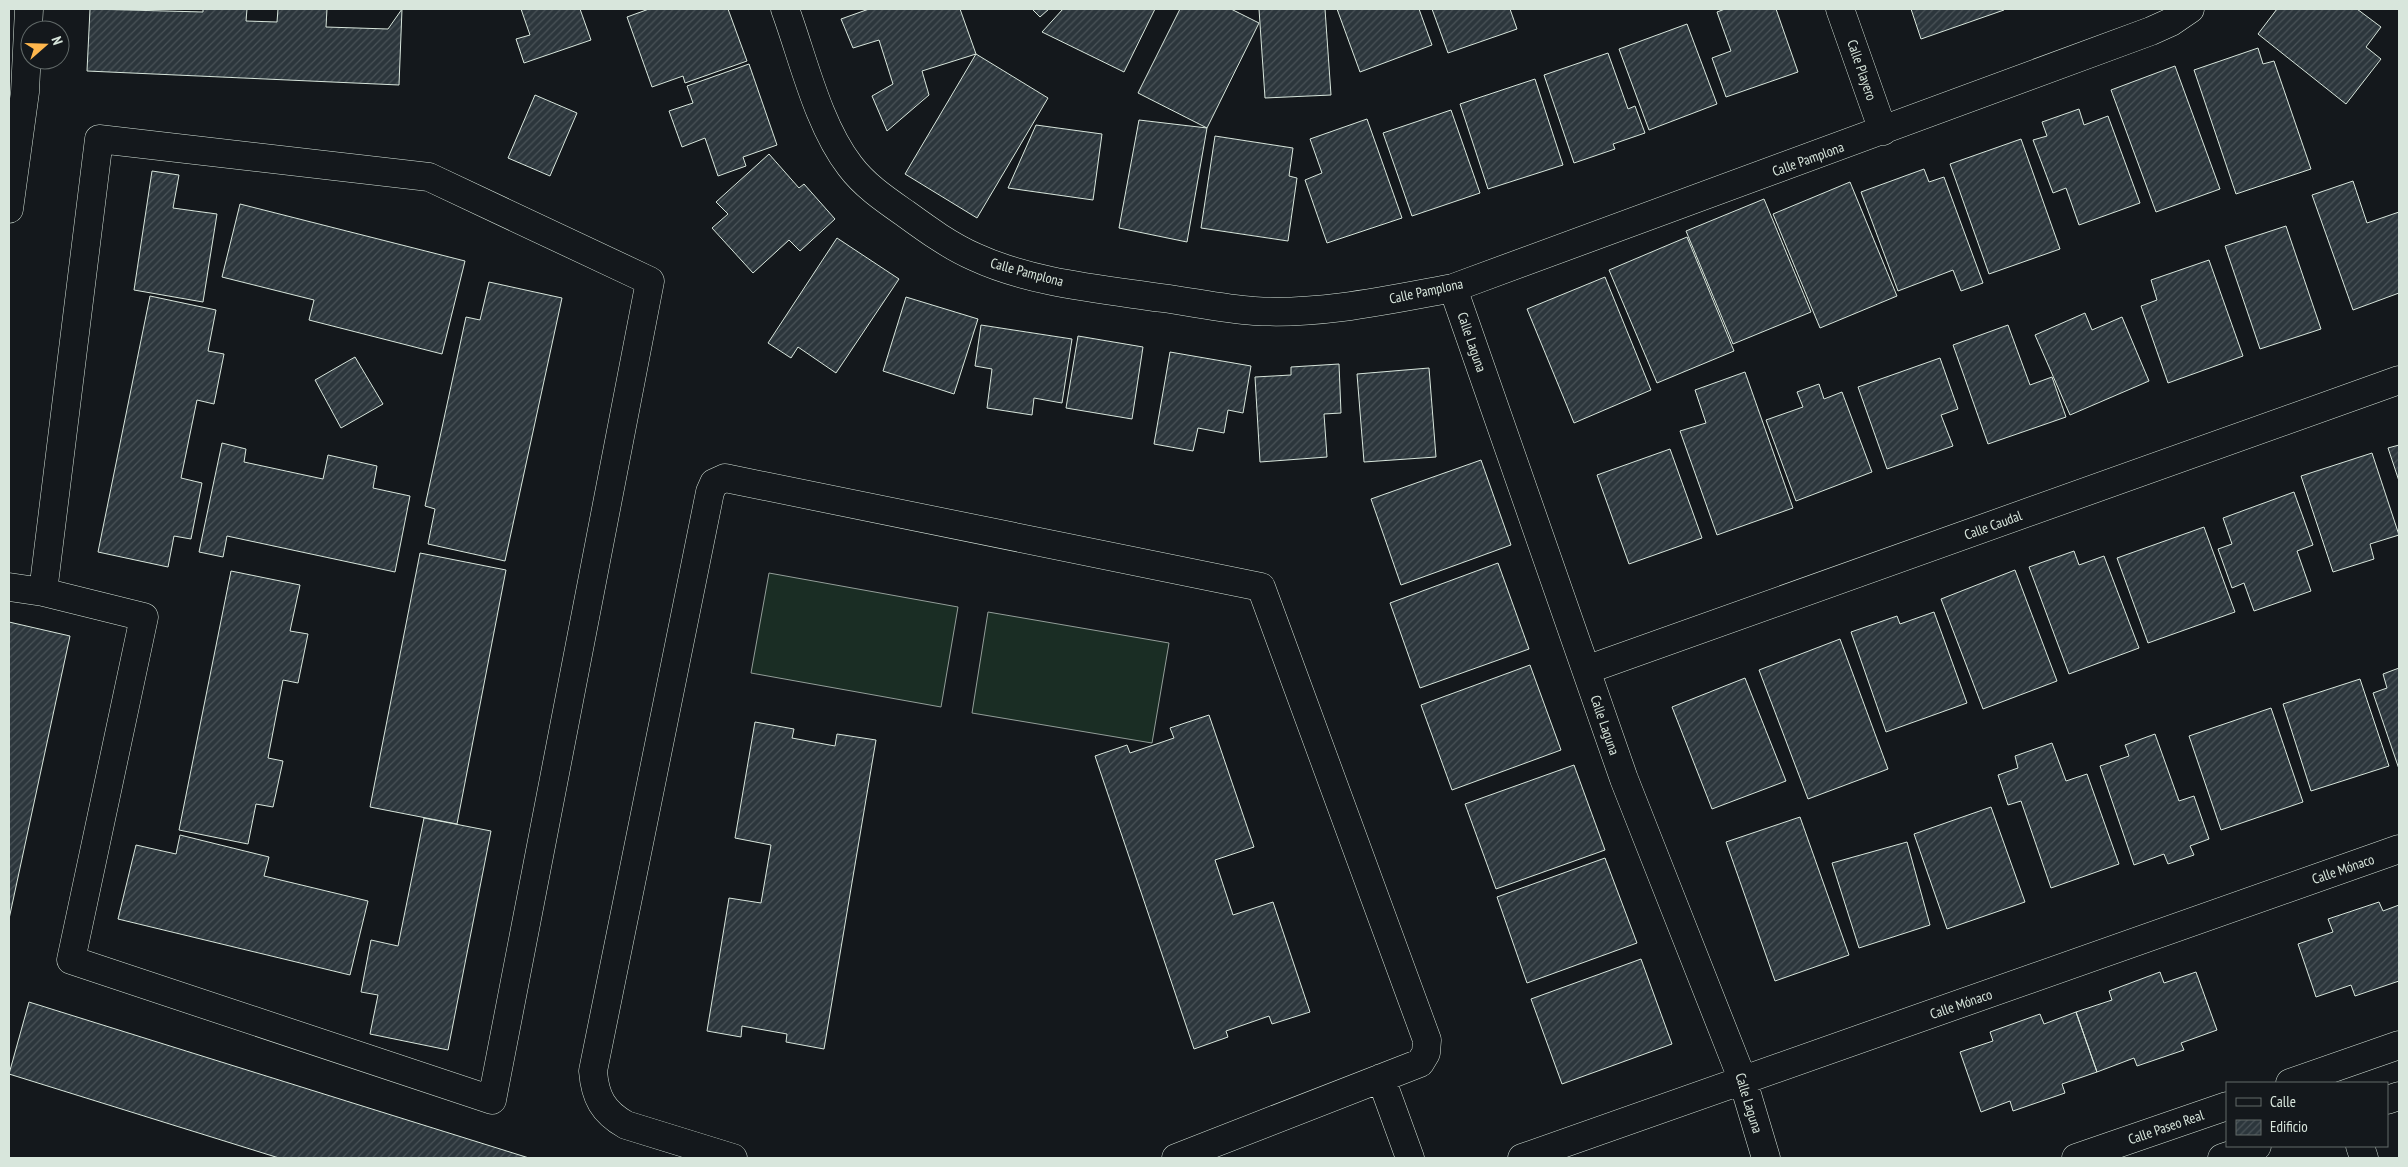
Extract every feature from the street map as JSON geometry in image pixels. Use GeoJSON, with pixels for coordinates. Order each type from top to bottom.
{"type":"FeatureCollection","features":[{"type":"Feature","properties":{"kind":"street"},"geometry":{"type":"LineString","coordinates":[[9,209],[25,92],[29,9]]}},
{"type":"Feature","properties":{"kind":"street","name":"Calle Pamplona"},"geometry":{"type":"LineString","coordinates":[[785,9],[827,129],[838,149],[852,169],[879,195],[938,237],[975,257],[1012,271],[1095,289],[1255,311],[1316,309],[1376,302],[1453,288],[2152,31],[2171,22],[2190,9]]}},
{"type":"Feature","properties":{"kind":"street","name":"Calle Playero"},"geometry":{"type":"LineString","coordinates":[[1840,9],[1884,131]]}},
{"type":"Feature","properties":{"kind":"street"},"geometry":{"type":"LineString","coordinates":[[9,587],[43,592],[144,617],[71,960],[492,1100],[650,281],[429,177],[99,139],[43,592]]}},
{"type":"Feature","properties":{"kind":"street","name":"Calle Laguna"},"geometry":{"type":"LineString","coordinates":[[1453,288],[1624,779],[1743,1081],[1766,1158]]}},
{"type":"Feature","properties":{"kind":"street","name":"Calle Caudal"},"geometry":{"type":"LineString","coordinates":[[1586,670],[2399,380]]}},
{"type":"Feature","properties":{"kind":"street"},"geometry":{"type":"LineString","coordinates":[[733,1158],[626,1125],[612,1117],[601,1105],[594,1090],[593,1071],[710,492],[714,483],[725,478],[1261,587],[1427,1040],[1426,1053],[1420,1063],[1176,1158]]}},
{"type":"Feature","properties":{"kind":"street","name":"Calle Mónaco"},"geometry":{"type":"LineString","coordinates":[[1522,1158],[2399,849]]}},
{"type":"Feature","properties":{"kind":"street"},"geometry":{"type":"LineString","coordinates":[[2293,1082],[2399,1045]]}},
{"type":"Feature","properties":{"kind":"street"},"geometry":{"type":"LineString","coordinates":[[1381,1078],[1410,1158]]}},
{"type":"Feature","properties":{"kind":"street","name":"Calle Paseo Real"},"geometry":{"type":"LineString","coordinates":[[2076,1158],[2226,1106]]}},
{"type":"Feature","properties":{"kind":"street"},"geometry":{"type":"LineString","coordinates":[[2222,1158],[2255,1147]]}},
{"type":"Feature","properties":{"kind":"green space"},"geometry":{"type":"Polygon","coordinates":[[[769,573],[958,607],[941,707],[751,673],[769,573]]]}},
{"type":"Feature","properties":{"kind":"green space"},"geometry":{"type":"Polygon","coordinates":[[[988,612],[1169,643],[1152,743],[972,713],[988,612]]]}},
{"type":"Feature","properties":{"kind":"building"},"geometry":{"type":"Polygon","coordinates":[[[90,9],[203,12],[203,9],[247,9],[246,21],[277,22],[278,9],[327,9],[326,27],[388,29],[402,9],[399,85],[87,71],[90,9]]]}},
{"type":"Feature","properties":{"kind":"building"},"geometry":{"type":"Polygon","coordinates":[[[521,9],[580,9],[591,40],[524,63],[516,39],[530,35],[521,9]]]}},
{"type":"Feature","properties":{"kind":"building"},"geometry":{"type":"Polygon","coordinates":[[[649,9],[728,9],[747,61],[685,83],[683,76],[652,87],[627,17],[649,9]]]}},
{"type":"Feature","properties":{"kind":"building"},"geometry":{"type":"Polygon","coordinates":[[[869,9],[960,9],[976,54],[922,71],[929,95],[887,131],[872,96],[893,84],[879,40],[853,48],[841,19],[869,9]]]}},
{"type":"Feature","properties":{"kind":"building"},"geometry":{"type":"Polygon","coordinates":[[[1032,9],[1049,9],[1040,17],[1032,9]]]}},
{"type":"Feature","properties":{"kind":"building"},"geometry":{"type":"Polygon","coordinates":[[[1063,9],[1155,9],[1124,72],[1042,32],[1063,9]]]}},
{"type":"Feature","properties":{"kind":"building"},"geometry":{"type":"Polygon","coordinates":[[[1180,9],[1231,9],[1259,23],[1207,128],[1138,93],[1180,9]]]}},
{"type":"Feature","properties":{"kind":"building"},"geometry":{"type":"Polygon","coordinates":[[[1259,9],[1325,9],[1331,95],[1265,98],[1259,9]]]}},
{"type":"Feature","properties":{"kind":"building"},"geometry":{"type":"Polygon","coordinates":[[[1337,9],[1419,9],[1432,45],[1360,72],[1337,9]]]}},
{"type":"Feature","properties":{"kind":"building"},"geometry":{"type":"Polygon","coordinates":[[[1432,9],[1510,9],[1517,29],[1448,53],[1432,9]]]}},
{"type":"Feature","properties":{"kind":"building"},"geometry":{"type":"Polygon","coordinates":[[[1725,9],[1776,9],[1798,72],[1726,97],[1712,58],[1731,51],[1717,12],[1725,9]]]}},
{"type":"Feature","properties":{"kind":"building"},"geometry":{"type":"Polygon","coordinates":[[[1911,9],[2004,9],[2004,10],[1921,39],[1911,9]]]}},
{"type":"Feature","properties":{"kind":"building"},"geometry":{"type":"Polygon","coordinates":[[[2277,9],[2357,9],[2381,27],[2366,47],[2381,59],[2346,104],[2258,34],[2277,9]]]}},
{"type":"Feature","properties":{"kind":"building"},"geometry":{"type":"Polygon","coordinates":[[[1687,24],[1717,104],[1649,130],[1619,49],[1687,24]]]}},
{"type":"Feature","properties":{"kind":"building"},"geometry":{"type":"Polygon","coordinates":[[[2258,48],[2263,64],[2274,61],[2311,169],[2236,194],[2194,70],[2258,48]]]}},
{"type":"Feature","properties":{"kind":"building"},"geometry":{"type":"Polygon","coordinates":[[[1608,53],[1628,109],[1635,106],[1645,133],[1613,144],[1615,149],[1574,163],[1544,75],[1608,53]]]}},
{"type":"Feature","properties":{"kind":"building"},"geometry":{"type":"Polygon","coordinates":[[[976,54],[1048,98],[977,218],[905,174],[976,54]]]}},
{"type":"Feature","properties":{"kind":"building"},"geometry":{"type":"Polygon","coordinates":[[[749,64],[777,145],[743,157],[746,166],[718,176],[705,138],[682,147],[669,111],[693,103],[687,86],[749,64]]]}},
{"type":"Feature","properties":{"kind":"building"},"geometry":{"type":"Polygon","coordinates":[[[2175,66],[2220,189],[2156,212],[2111,90],[2175,66]]]}},
{"type":"Feature","properties":{"kind":"building"},"geometry":{"type":"Polygon","coordinates":[[[1535,79],[1563,165],[1488,189],[1460,104],[1535,79]]]}},
{"type":"Feature","properties":{"kind":"building"},"geometry":{"type":"Polygon","coordinates":[[[535,95],[577,113],[550,176],[508,158],[535,95]]]}},
{"type":"Feature","properties":{"kind":"building"},"geometry":{"type":"Polygon","coordinates":[[[2079,109],[2084,125],[2108,116],[2140,203],[2079,225],[2066,188],[2053,193],[2033,140],[2047,136],[2042,122],[2079,109]]]}},
{"type":"Feature","properties":{"kind":"building"},"geometry":{"type":"Polygon","coordinates":[[[1451,110],[1480,193],[1412,216],[1383,133],[1451,110]]]}},
{"type":"Feature","properties":{"kind":"building"},"geometry":{"type":"Polygon","coordinates":[[[1367,119],[1402,218],[1327,243],[1305,180],[1322,173],[1310,139],[1367,119]]]}},
{"type":"Feature","properties":{"kind":"building"},"geometry":{"type":"Polygon","coordinates":[[[1139,120],[1207,128],[1187,242],[1119,228],[1139,120]]]}},
{"type":"Feature","properties":{"kind":"building"},"geometry":{"type":"Polygon","coordinates":[[[1036,125],[1102,134],[1093,200],[1008,188],[1036,125]]]}},
{"type":"Feature","properties":{"kind":"building"},"geometry":{"type":"Polygon","coordinates":[[[1215,136],[1293,148],[1289,176],[1297,178],[1288,241],[1201,228],[1215,136]]]}},
{"type":"Feature","properties":{"kind":"building"},"geometry":{"type":"Polygon","coordinates":[[[2021,139],[2060,249],[1989,274],[1950,164],[2021,139]]]}},
{"type":"Feature","properties":{"kind":"building"},"geometry":{"type":"Polygon","coordinates":[[[769,154],[799,188],[804,184],[835,219],[800,251],[789,240],[753,273],[712,228],[728,214],[716,202],[769,154]]]}},
{"type":"Feature","properties":{"kind":"building"},"geometry":{"type":"Polygon","coordinates":[[[1924,169],[1929,182],[1944,177],[1983,283],[1961,291],[1953,270],[1898,291],[1861,192],[1924,169]]]}},
{"type":"Feature","properties":{"kind":"building"},"geometry":{"type":"Polygon","coordinates":[[[152,171],[179,175],[173,208],[217,214],[203,302],[134,290],[152,171]]]}},
{"type":"Feature","properties":{"kind":"building"},"geometry":{"type":"Polygon","coordinates":[[[2353,181],[2367,223],[2399,212],[2399,293],[2353,310],[2312,195],[2353,181]]]}},
{"type":"Feature","properties":{"kind":"building"},"geometry":{"type":"Polygon","coordinates":[[[1850,182],[1897,296],[1820,328],[1773,214],[1850,182]]]}},
{"type":"Feature","properties":{"kind":"building"},"geometry":{"type":"Polygon","coordinates":[[[1764,199],[1811,312],[1733,344],[1686,231],[1764,199]]]}},
{"type":"Feature","properties":{"kind":"building"},"geometry":{"type":"Polygon","coordinates":[[[240,204],[465,261],[442,354],[309,320],[314,300],[222,277],[240,204]]]}},
{"type":"Feature","properties":{"kind":"building"},"geometry":{"type":"Polygon","coordinates":[[[2286,226],[2321,329],[2260,349],[2225,246],[2286,226]]]}},
{"type":"Feature","properties":{"kind":"building"},"geometry":{"type":"Polygon","coordinates":[[[1687,237],[1734,351],[1657,383],[1609,270],[1687,237]]]}},
{"type":"Feature","properties":{"kind":"building"},"geometry":{"type":"Polygon","coordinates":[[[837,238],[899,279],[836,373],[798,347],[791,358],[768,343],[837,238]]]}},
{"type":"Feature","properties":{"kind":"building"},"geometry":{"type":"Polygon","coordinates":[[[2209,260],[2243,356],[2168,383],[2141,306],[2157,300],[2151,280],[2209,260]]]}},
{"type":"Feature","properties":{"kind":"building"},"geometry":{"type":"Polygon","coordinates":[[[1605,277],[1651,390],[1574,423],[1527,309],[1605,277]]]}},
{"type":"Feature","properties":{"kind":"building"},"geometry":{"type":"Polygon","coordinates":[[[489,282],[562,298],[505,561],[428,544],[435,509],[425,506],[466,317],[480,320],[489,282]]]}},
{"type":"Feature","properties":{"kind":"building"},"geometry":{"type":"Polygon","coordinates":[[[150,296],[216,310],[208,351],[224,354],[214,404],[197,400],[181,478],[202,483],[191,539],[174,536],[168,567],[98,552],[150,296]]]}},
{"type":"Feature","properties":{"kind":"building"},"geometry":{"type":"Polygon","coordinates":[[[906,297],[978,319],[954,394],[883,371],[906,297]]]}},
{"type":"Feature","properties":{"kind":"building"},"geometry":{"type":"Polygon","coordinates":[[[2085,313],[2092,330],[2122,317],[2149,381],[2070,415],[2035,335],[2085,313]]]}},
{"type":"Feature","properties":{"kind":"building"},"geometry":{"type":"Polygon","coordinates":[[[981,325],[1072,339],[1062,403],[1034,398],[1032,415],[987,408],[992,369],[975,366],[981,325]]]}},
{"type":"Feature","properties":{"kind":"building"},"geometry":{"type":"Polygon","coordinates":[[[2008,325],[2030,385],[2052,377],[2066,417],[1988,444],[1953,345],[2008,325]]]}},
{"type":"Feature","properties":{"kind":"building"},"geometry":{"type":"Polygon","coordinates":[[[1078,336],[1143,347],[1132,419],[1066,408],[1078,336]]]}},
{"type":"Feature","properties":{"kind":"building"},"geometry":{"type":"Polygon","coordinates":[[[1170,352],[1251,366],[1243,413],[1228,410],[1224,433],[1198,428],[1193,451],[1154,444],[1170,352]]]}},
{"type":"Feature","properties":{"kind":"building"},"geometry":{"type":"Polygon","coordinates":[[[355,357],[383,404],[341,428],[315,380],[355,357]]]}},
{"type":"Feature","properties":{"kind":"building"},"geometry":{"type":"Polygon","coordinates":[[[1940,358],[1958,409],[1941,415],[1953,446],[1887,469],[1858,387],[1940,358]]]}},
{"type":"Feature","properties":{"kind":"building"},"geometry":{"type":"Polygon","coordinates":[[[1339,364],[1341,413],[1324,414],[1327,457],[1260,462],[1255,377],[1291,375],[1291,367],[1339,364]]]}},
{"type":"Feature","properties":{"kind":"building"},"geometry":{"type":"Polygon","coordinates":[[[1429,368],[1436,457],[1364,462],[1357,374],[1429,368]]]}},
{"type":"Feature","properties":{"kind":"building"},"geometry":{"type":"Polygon","coordinates":[[[1745,372],[1793,508],[1717,535],[1680,431],[1706,423],[1695,390],[1745,372]]]}},
{"type":"Feature","properties":{"kind":"building"},"geometry":{"type":"Polygon","coordinates":[[[1819,384],[1824,399],[1842,392],[1872,472],[1796,501],[1766,420],[1803,407],[1797,392],[1819,384]]]}},
{"type":"Feature","properties":{"kind":"building"},"geometry":{"type":"Polygon","coordinates":[[[222,443],[246,449],[244,462],[323,479],[328,455],[377,466],[373,488],[410,496],[395,572],[227,536],[223,557],[199,552],[222,443]]]}},
{"type":"Feature","properties":{"kind":"building"},"geometry":{"type":"Polygon","coordinates":[[[2399,445],[2399,481],[2388,448],[2399,445]]]}},
{"type":"Feature","properties":{"kind":"building"},"geometry":{"type":"Polygon","coordinates":[[[1670,449],[1702,538],[1629,564],[1597,475],[1670,449]]]}},
{"type":"Feature","properties":{"kind":"building"},"geometry":{"type":"Polygon","coordinates":[[[2372,453],[2399,535],[2370,544],[2374,559],[2333,572],[2301,476],[2372,453]]]}},
{"type":"Feature","properties":{"kind":"building"},"geometry":{"type":"Polygon","coordinates":[[[1481,460],[1511,545],[1401,585],[1371,499],[1481,460]]]}},
{"type":"Feature","properties":{"kind":"building"},"geometry":{"type":"Polygon","coordinates":[[[2294,492],[2313,545],[2297,551],[2311,591],[2254,611],[2244,583],[2232,588],[2218,549],[2232,544],[2223,518],[2294,492]]]}},
{"type":"Feature","properties":{"kind":"building"},"geometry":{"type":"Polygon","coordinates":[[[2204,527],[2235,612],[2148,643],[2117,558],[2204,527]]]}},
{"type":"Feature","properties":{"kind":"building"},"geometry":{"type":"Polygon","coordinates":[[[2074,551],[2079,565],[2104,556],[2139,648],[2069,674],[2029,567],[2074,551]]]}},
{"type":"Feature","properties":{"kind":"building"},"geometry":{"type":"Polygon","coordinates":[[[420,553],[506,570],[457,824],[370,807],[420,553]]]}},
{"type":"Feature","properties":{"kind":"building"},"geometry":{"type":"Polygon","coordinates":[[[1498,563],[1529,649],[1420,688],[1390,603],[1498,563]]]}},
{"type":"Feature","properties":{"kind":"building"},"geometry":{"type":"Polygon","coordinates":[[[2015,570],[2057,681],[1983,709],[1941,599],[2015,570]]]}},
{"type":"Feature","properties":{"kind":"building"},"geometry":{"type":"Polygon","coordinates":[[[231,571],[300,585],[290,631],[308,634],[298,683],[283,680],[268,758],[283,761],[273,807],[256,804],[248,844],[179,830],[231,571]]]}},
{"type":"Feature","properties":{"kind":"building"},"geometry":{"type":"Polygon","coordinates":[[[1934,612],[1967,703],[1886,732],[1851,632],[1897,616],[1900,624],[1934,612]]]}},
{"type":"Feature","properties":{"kind":"building"},"geometry":{"type":"Polygon","coordinates":[[[9,622],[70,636],[9,919],[9,622]]]}},
{"type":"Feature","properties":{"kind":"building"},"geometry":{"type":"Polygon","coordinates":[[[1840,639],[1888,769],[1808,799],[1759,670],[1840,639]]]}},
{"type":"Feature","properties":{"kind":"building"},"geometry":{"type":"Polygon","coordinates":[[[1530,665],[1561,750],[1452,790],[1421,705],[1530,665]]]}},
{"type":"Feature","properties":{"kind":"building"},"geometry":{"type":"Polygon","coordinates":[[[2399,668],[2399,769],[2373,693],[2387,688],[2383,674],[2399,668]]]}},
{"type":"Feature","properties":{"kind":"building"},"geometry":{"type":"Polygon","coordinates":[[[1745,678],[1786,781],[1712,809],[1672,707],[1745,678]]]}},
{"type":"Feature","properties":{"kind":"building"},"geometry":{"type":"Polygon","coordinates":[[[2360,679],[2389,766],[2311,791],[2283,704],[2360,679]]]}},
{"type":"Feature","properties":{"kind":"building"},"geometry":{"type":"Polygon","coordinates":[[[2271,708],[2303,802],[2221,830],[2189,736],[2271,708]]]}},
{"type":"Feature","properties":{"kind":"building"},"geometry":{"type":"Polygon","coordinates":[[[1209,715],[1254,847],[1215,860],[1233,915],[1273,902],[1310,1012],[1272,1024],[1269,1016],[1226,1031],[1228,1037],[1194,1049],[1095,756],[1127,745],[1130,753],[1174,738],[1170,728],[1209,715]]]}},
{"type":"Feature","properties":{"kind":"building"},"geometry":{"type":"Polygon","coordinates":[[[755,722],[794,729],[792,738],[835,746],[837,734],[876,740],[824,1049],[786,1042],[787,1034],[742,1026],[741,1037],[707,1031],[729,898],[761,903],[771,845],[735,838],[755,722]]]}},
{"type":"Feature","properties":{"kind":"building"},"geometry":{"type":"Polygon","coordinates":[[[2155,734],[2179,801],[2194,796],[2209,839],[2190,846],[2194,855],[2168,864],[2164,854],[2134,865],[2100,766],[2129,756],[2125,745],[2155,734]]]}},
{"type":"Feature","properties":{"kind":"building"},"geometry":{"type":"Polygon","coordinates":[[[2052,743],[2066,781],[2087,774],[2119,864],[2051,888],[2021,801],[2008,805],[1998,775],[2018,768],[2015,756],[2052,743]]]}},
{"type":"Feature","properties":{"kind":"building"},"geometry":{"type":"Polygon","coordinates":[[[1574,765],[1605,850],[1496,889],[1465,804],[1574,765]]]}},
{"type":"Feature","properties":{"kind":"building"},"geometry":{"type":"Polygon","coordinates":[[[1991,807],[2025,902],[1947,929],[1914,834],[1991,807]]]}},
{"type":"Feature","properties":{"kind":"building"},"geometry":{"type":"Polygon","coordinates":[[[1800,817],[1849,955],[1775,981],[1726,842],[1800,817]]]}},
{"type":"Feature","properties":{"kind":"building"},"geometry":{"type":"Polygon","coordinates":[[[424,818],[491,831],[448,1050],[370,1034],[378,995],[361,992],[371,940],[398,946],[424,818]]]}},
{"type":"Feature","properties":{"kind":"building"},"geometry":{"type":"Polygon","coordinates":[[[180,835],[269,857],[264,876],[368,901],[350,975],[118,919],[136,845],[176,854],[180,835]]]}},
{"type":"Feature","properties":{"kind":"building"},"geometry":{"type":"Polygon","coordinates":[[[1907,842],[1930,925],[1859,948],[1832,863],[1907,842]]]}},
{"type":"Feature","properties":{"kind":"building"},"geometry":{"type":"Polygon","coordinates":[[[1605,858],[1637,943],[1527,983],[1497,897],[1605,858]]]}},
{"type":"Feature","properties":{"kind":"building"},"geometry":{"type":"Polygon","coordinates":[[[2379,902],[2383,911],[2399,905],[2399,981],[2355,996],[2351,985],[2316,997],[2298,944],[2333,932],[2328,919],[2379,902]]]}},
{"type":"Feature","properties":{"kind":"building"},"geometry":{"type":"Polygon","coordinates":[[[1641,959],[1672,1044],[1562,1084],[1531,999],[1641,959]]]}},
{"type":"Feature","properties":{"kind":"building"},"geometry":{"type":"Polygon","coordinates":[[[2160,972],[2164,983],[2196,972],[2217,1030],[2181,1043],[2184,1050],[2137,1066],[2134,1058],[2097,1072],[2076,1012],[2112,1000],[2109,991],[2160,972]]]}},
{"type":"Feature","properties":{"kind":"building"},"geometry":{"type":"Polygon","coordinates":[[[29,1002],[529,1158],[279,1158],[9,1074],[29,1002]]]}},
{"type":"Feature","properties":{"kind":"building"},"geometry":{"type":"Polygon","coordinates":[[[2076,1012],[2097,1072],[2062,1084],[2065,1093],[2013,1111],[2010,1101],[1981,1112],[1960,1052],[1993,1041],[1990,1032],[2040,1014],[2044,1024],[2076,1012]]]}}]}
